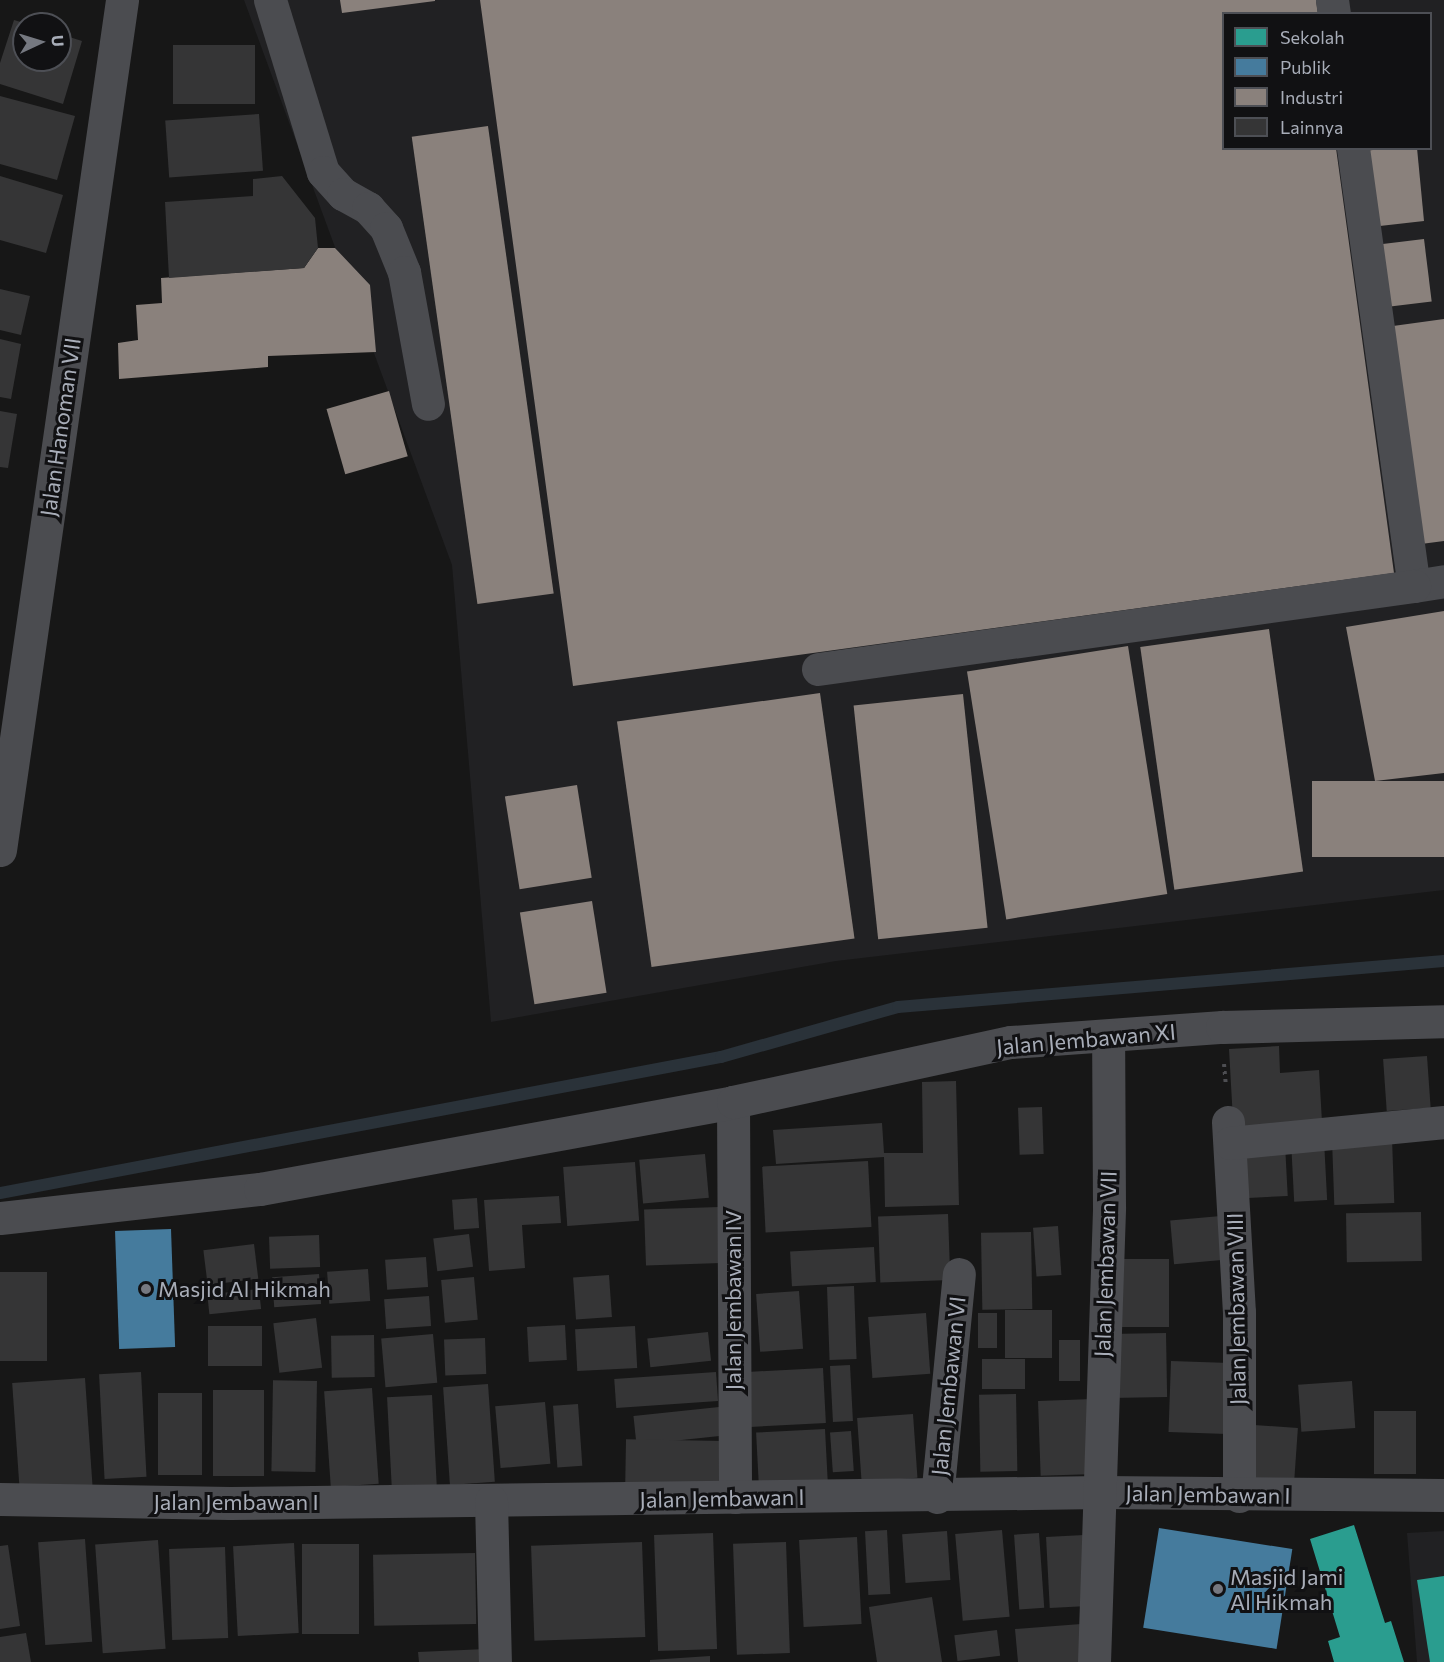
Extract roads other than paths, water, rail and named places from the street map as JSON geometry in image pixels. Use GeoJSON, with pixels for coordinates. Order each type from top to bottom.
{"type":"FeatureCollection","features":[{"type":"Feature","properties":{"kind":"street"},"geometry":{"type":"LineString","coordinates":[[270,0],[322,172],[343,194],[368,208],[386,228],[404,272],[428,404]]}},
{"type":"Feature","properties":{"kind":"street","name":"Jalan Hanoman VII"},"geometry":{"type":"LineString","coordinates":[[0,850],[116,1]]}},
{"type":"Feature","properties":{"kind":"street"},"geometry":{"type":"LineString","coordinates":[[818,669],[1429,584],[1353,150]]}},
{"type":"Feature","properties":{"kind":"street","name":"Jalan Jembawan XI"},"geometry":{"type":"LineString","coordinates":[[733,1102],[1011,1042],[1222,1027],[1444,1021]]}},
{"type":"Feature","properties":{"kind":"street","name":"Jalan Jembawan VII"},"geometry":{"type":"LineString","coordinates":[[1094,1662],[1101,1492],[1101,1386],[1109,1208],[1108,1036]]}},
{"type":"Feature","properties":{"kind":"street"},"geometry":{"type":"LineString","coordinates":[[0,1218],[260,1190],[733,1102]]}},
{"type":"Feature","properties":{"kind":"street","name":"Jalan Jembawan IV"},"geometry":{"type":"LineString","coordinates":[[733,1102],[735,1497]]}},
{"type":"Feature","properties":{"kind":"street","name":"Jalan Jembawan VIII"},"geometry":{"type":"LineString","coordinates":[[1239,1496],[1239,1312],[1229,1132],[1444,1122]]}},
{"type":"Feature","properties":{"kind":"street","name":"Jalan Jembawan VI"},"geometry":{"type":"LineString","coordinates":[[937,1497],[959,1274]]}},
{"type":"Feature","properties":{"kind":"street","name":"Jalan Jembawan I"},"geometry":{"type":"LineString","coordinates":[[0,1499],[230,1503],[937,1497],[1101,1492],[1239,1496],[1444,1495]]}},
{"type":"Feature","properties":{"kind":"street"},"geometry":{"type":"LineString","coordinates":[[491,1502],[495,1662]]}},
{"type":"Feature","properties":{"kind":"waterway"},"geometry":{"type":"LineString","coordinates":[[0,1193],[721,1057],[898,1007],[1444,961]]}},
{"type":"Feature","properties":{"kind":"place","name":"Masjid Al Hikmah"},"geometry":{"type":"Point","coordinates":[146,1289]}},
{"type":"Feature","properties":{"kind":"place","name":"Masjid Jami Al Hikmah"},"geometry":{"type":"Point","coordinates":[1218,1589]}}]}
